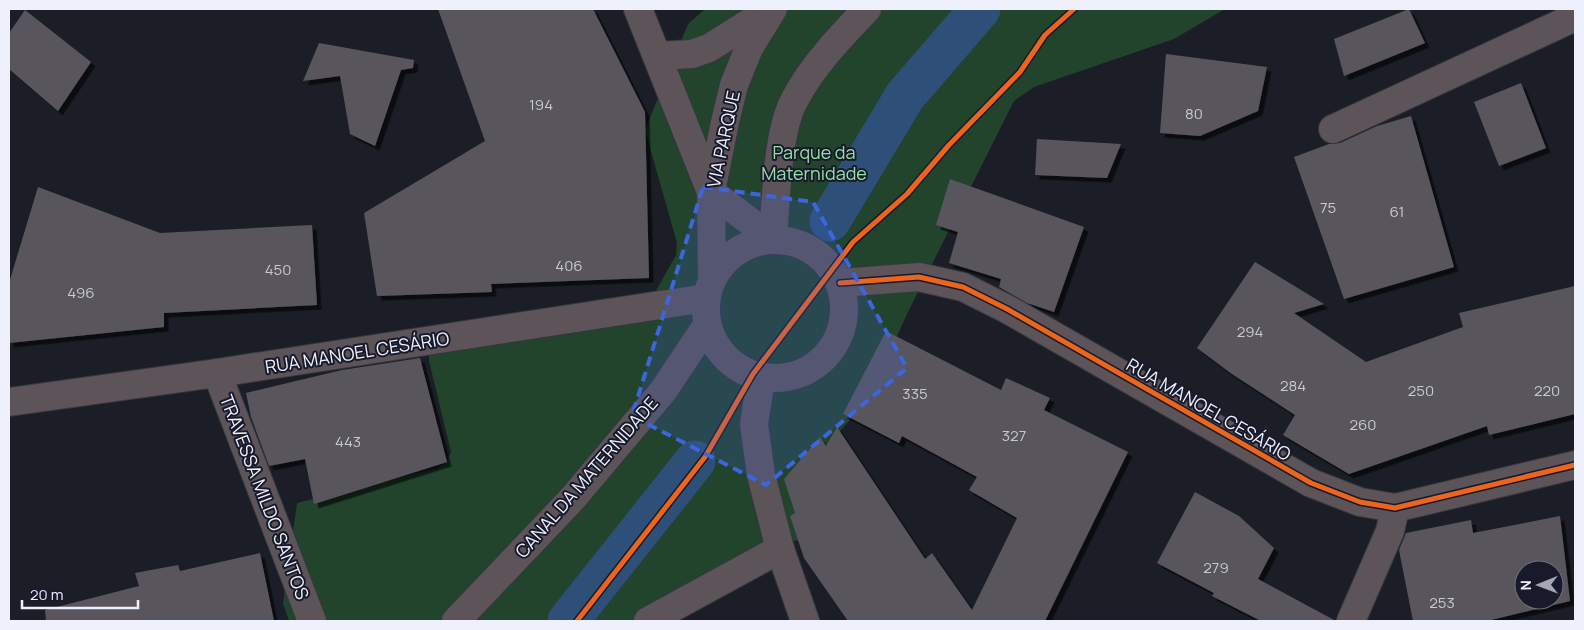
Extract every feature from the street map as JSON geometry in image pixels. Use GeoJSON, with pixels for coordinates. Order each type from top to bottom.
{"type":"FeatureCollection","features":[{"type":"Feature","properties":{"kind":"street"},"geometry":{"type":"LineString","coordinates":[[638,9],[711,192],[773,239],[805,246],[832,270],[840,283],[844,320],[829,354],[799,376],[761,379],[726,360],[707,325],[709,289],[737,250],[773,239]]}},
{"type":"Feature","properties":{"kind":"street"},"geometry":{"type":"LineString","coordinates":[[658,56],[692,54],[709,48],[772,9]]}},
{"type":"Feature","properties":{"kind":"street","name":"VIA PARQUE"},"geometry":{"type":"LineString","coordinates":[[709,289],[711,192],[734,85],[749,48],[772,9]]}},
{"type":"Feature","properties":{"kind":"street"},"geometry":{"type":"LineString","coordinates":[[773,239],[783,137],[794,99],[836,41],[867,9]]}},
{"type":"Feature","properties":{"kind":"street"},"geometry":{"type":"LineString","coordinates":[[1333,129],[1575,17]]}},
{"type":"Feature","properties":{"kind":"street","name":"RUA MANOEL CESÁRIO"},"geometry":{"type":"LineString","coordinates":[[840,283],[919,277],[963,287],[1007,309],[1311,483],[1360,502],[1395,508],[1575,465]]}},
{"type":"Feature","properties":{"kind":"street","name":"RUA MANOEL CESÁRIO"},"geometry":{"type":"LineString","coordinates":[[9,402],[217,373],[709,289]]}},
{"type":"Feature","properties":{"kind":"street","name":"CANAL DA MATERNIDADE"},"geometry":{"type":"LineString","coordinates":[[456,621],[573,498],[663,390],[707,325]]}},
{"type":"Feature","properties":{"kind":"street","name":"TRAVESSA MILDO SANTOS"},"geometry":{"type":"LineString","coordinates":[[217,373],[312,621]]}},
{"type":"Feature","properties":{"kind":"street"},"geometry":{"type":"LineString","coordinates":[[761,379],[754,424],[761,475],[780,549],[805,621]]}},
{"type":"Feature","properties":{"kind":"street"},"geometry":{"type":"LineString","coordinates":[[1351,621],[1390,531],[1395,508]]}},
{"type":"Feature","properties":{"kind":"street"},"geometry":{"type":"LineString","coordinates":[[648,621],[780,549]]}},
{"type":"Feature","properties":{"kind":"highlighted area"},"geometry":{"type":"Polygon","coordinates":[[[703,187],[813,202],[907,368],[766,485],[632,416],[703,187]]]}},
{"type":"Feature","properties":{"kind":"green space","name":"Parque da Maternidade"},"geometry":{"type":"Polygon","coordinates":[[[705,9],[1225,9],[1174,39],[1034,87],[1014,101],[908,312],[882,369],[849,421],[811,462],[823,537],[756,546],[634,621],[289,621],[283,603],[297,503],[438,468],[447,462],[451,452],[429,361],[429,352],[639,321],[676,255],[677,243],[645,130],[688,24],[705,9]]]}},
{"type":"Feature","properties":{"kind":"building"},"geometry":{"type":"Polygon","coordinates":[[[438,9],[593,9],[645,112],[649,278],[491,284],[492,292],[377,296],[364,213],[485,141],[438,9]]]}},
{"type":"Feature","properties":{"kind":"building"},"geometry":{"type":"Polygon","coordinates":[[[1409,9],[1425,43],[1344,76],[1334,39],[1409,9]]]}},
{"type":"Feature","properties":{"kind":"building"},"geometry":{"type":"Polygon","coordinates":[[[25,10],[91,62],[58,111],[9,69],[9,33],[25,10]]]}},
{"type":"Feature","properties":{"kind":"building"},"geometry":{"type":"Polygon","coordinates":[[[319,43],[414,60],[413,68],[401,70],[375,146],[350,134],[340,76],[303,81],[319,43]]]}},
{"type":"Feature","properties":{"kind":"building"},"geometry":{"type":"Polygon","coordinates":[[[1166,54],[1267,67],[1258,111],[1200,136],[1160,133],[1166,54]]]}},
{"type":"Feature","properties":{"kind":"building"},"geometry":{"type":"Polygon","coordinates":[[[1521,83],[1546,148],[1499,166],[1474,102],[1521,83]]]}},
{"type":"Feature","properties":{"kind":"building"},"geometry":{"type":"Polygon","coordinates":[[[1411,116],[1454,267],[1344,299],[1294,157],[1329,144],[1340,143],[1377,126],[1411,116]]]}},
{"type":"Feature","properties":{"kind":"building"},"geometry":{"type":"Polygon","coordinates":[[[1037,139],[1121,144],[1107,178],[1035,175],[1037,139]]]}},
{"type":"Feature","properties":{"kind":"building"},"geometry":{"type":"Polygon","coordinates":[[[950,179],[1084,227],[1054,312],[1027,303],[999,287],[1001,279],[949,263],[958,232],[936,225],[950,179]]]}},
{"type":"Feature","properties":{"kind":"building"},"geometry":{"type":"Polygon","coordinates":[[[38,187],[160,233],[312,225],[317,305],[164,313],[164,327],[9,343],[9,283],[38,187]]]}},
{"type":"Feature","properties":{"kind":"building"},"geometry":{"type":"Polygon","coordinates":[[[1255,262],[1324,304],[1294,313],[1366,362],[1463,327],[1459,313],[1575,286],[1575,414],[1489,435],[1487,426],[1349,474],[1283,435],[1295,415],[1232,374],[1197,348],[1255,262]]]}},
{"type":"Feature","properties":{"kind":"building"},"geometry":{"type":"Polygon","coordinates":[[[886,331],[1001,390],[1006,378],[1050,398],[1044,410],[1128,452],[1045,621],[848,621],[804,558],[790,516],[795,513],[784,479],[820,437],[826,446],[837,427],[925,559],[932,553],[972,610],[1017,518],[969,490],[977,477],[902,436],[899,443],[843,414],[886,331]]]}},
{"type":"Feature","properties":{"kind":"building"},"geometry":{"type":"Polygon","coordinates":[[[420,358],[447,462],[314,504],[305,459],[269,466],[251,417],[246,393],[342,370],[420,358]]]}},
{"type":"Feature","properties":{"kind":"building"},"geometry":{"type":"Polygon","coordinates":[[[1195,492],[1239,516],[1274,548],[1258,579],[1336,621],[1261,621],[1212,596],[1214,593],[1157,563],[1195,492]]]}},
{"type":"Feature","properties":{"kind":"building"},"geometry":{"type":"Polygon","coordinates":[[[1560,516],[1570,601],[1564,602],[1564,560],[1514,560],[1514,610],[1533,610],[1487,621],[1413,621],[1399,550],[1406,533],[1471,520],[1473,533],[1560,516]]]}},
{"type":"Feature","properties":{"kind":"building"},"geometry":{"type":"Polygon","coordinates":[[[260,553],[274,621],[46,621],[45,610],[139,586],[135,573],[178,565],[180,571],[260,553]]]}},
{"type":"Feature","properties":{"kind":"waterway","name":"CANAL DA MATERNIDADE"},"geometry":{"type":"LineString","coordinates":[[830,221],[905,96],[980,9]]}},
{"type":"Feature","properties":{"kind":"waterway","name":"CANAL DA MATERNIDADE"},"geometry":{"type":"LineString","coordinates":[[568,621],[695,461]]}},
{"type":"Feature","properties":{"kind":"cycle path"},"geometry":{"type":"LineString","coordinates":[[577,621],[705,457],[753,374],[853,242],[907,194],[949,145],[1020,72],[1045,35],[1074,9]]}},
{"type":"Feature","properties":{"kind":"cycle path"},"geometry":{"type":"LineString","coordinates":[[840,283],[919,277],[963,287],[1007,309],[1311,483],[1360,502],[1395,508],[1575,465]]}}]}
